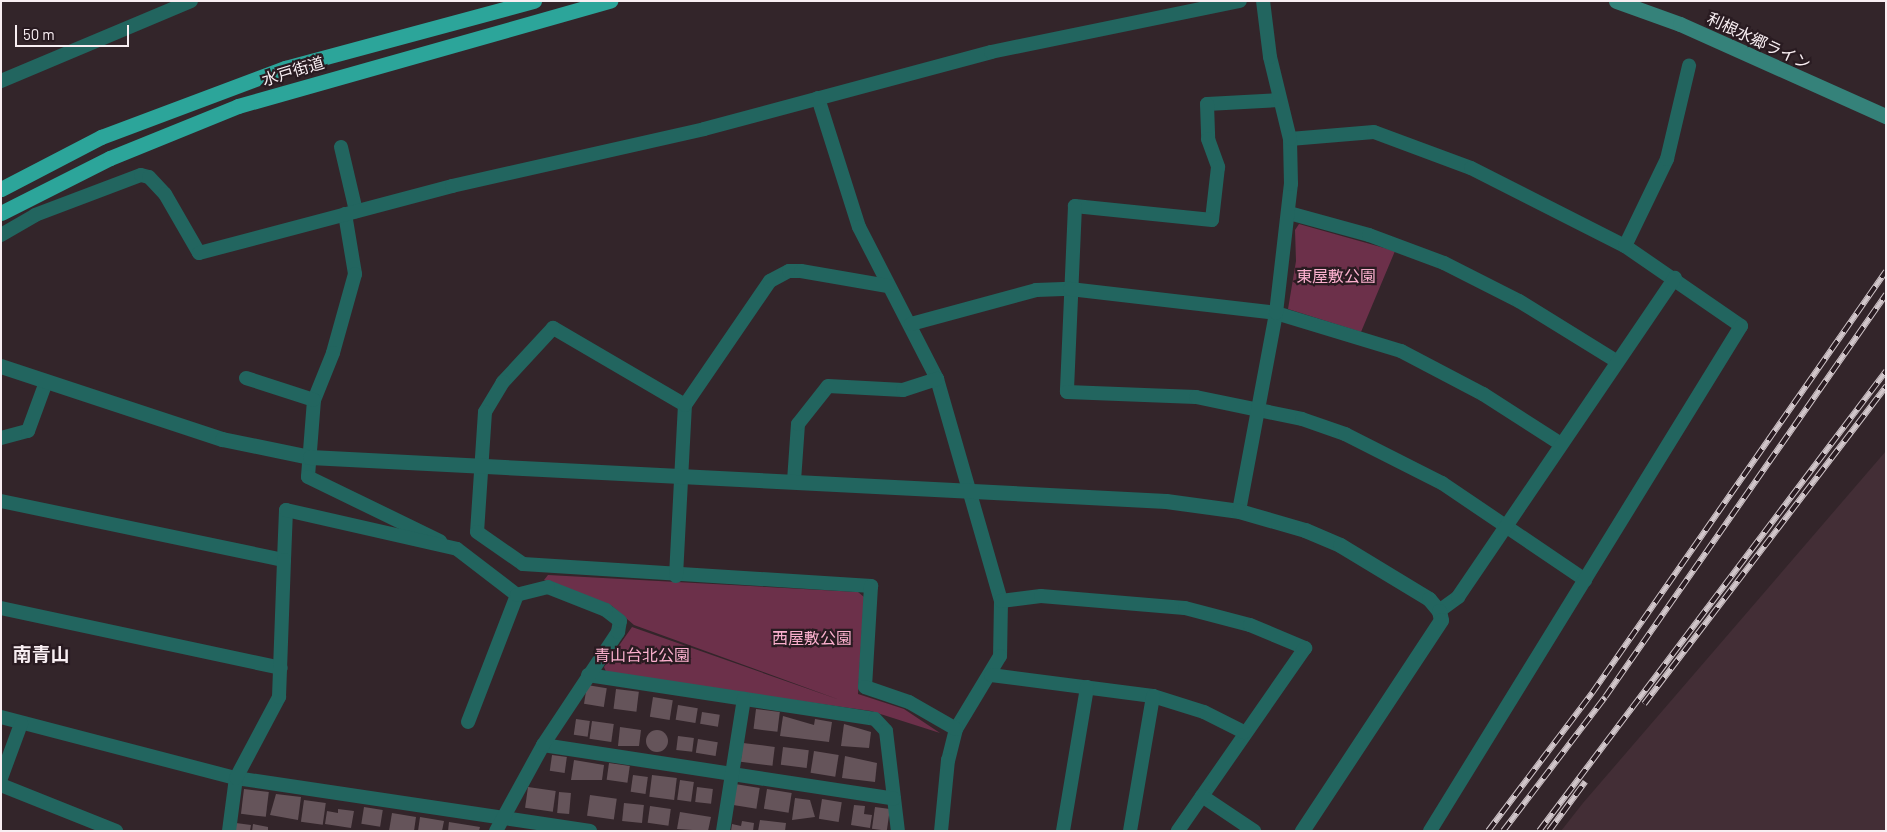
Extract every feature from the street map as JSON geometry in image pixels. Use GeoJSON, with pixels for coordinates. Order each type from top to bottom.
{"type":"FeatureCollection","features":[{"type":"Feature","properties":{"kind":"highway","name":"水戸街道"},"geometry":{"type":"LineString","coordinates":[[1,189],[101,137],[284,68],[534,1]]}},
{"type":"Feature","properties":{"kind":"highway","name":"水戸街道"},"geometry":{"type":"LineString","coordinates":[[1,213],[110,158],[238,106],[610,1]]}},
{"type":"Feature","properties":{"kind":"main road","name":"利根水郷ライン"},"geometry":{"type":"LineString","coordinates":[[1616,1],[1680,24],[1886,116]]}},
{"type":"Feature","properties":{"kind":"street"},"geometry":{"type":"LineString","coordinates":[[1,81],[191,1]]}},
{"type":"Feature","properties":{"kind":"street"},"geometry":{"type":"LineString","coordinates":[[1,235],[35,215],[134,176],[149,176],[158,184],[179,212],[199,252],[1081,31],[1240,1]]}},
{"type":"Feature","properties":{"kind":"street"},"geometry":{"type":"LineString","coordinates":[[1239,511],[1276,314],[1289,213],[1290,139],[1279,100],[1263,1]]}},
{"type":"Feature","properties":{"kind":"street"},"geometry":{"type":"LineString","coordinates":[[1625,246],[1670,151],[1689,66]]}},
{"type":"Feature","properties":{"kind":"street"},"geometry":{"type":"LineString","coordinates":[[818,98],[859,227],[888,286],[911,324],[937,379],[1001,601],[1004,637],[991,674],[956,730],[948,760],[940,831]]}},
{"type":"Feature","properties":{"kind":"street"},"geometry":{"type":"LineString","coordinates":[[1279,100],[1207,104],[1208,139],[1218,167],[1212,220],[1074,206],[1067,392],[1196,397],[1258,409],[1310,422],[1389,454],[1508,526],[1585,580]]}},
{"type":"Feature","properties":{"kind":"street"},"geometry":{"type":"LineString","coordinates":[[1290,139],[1352,133],[1390,136],[1470,168],[1625,246],[1675,278],[1742,326],[1430,831]]}},
{"type":"Feature","properties":{"kind":"street"},"geometry":{"type":"LineString","coordinates":[[341,147],[350,213],[355,274],[333,353],[314,400],[308,477],[457,549],[517,595]]}},
{"type":"Feature","properties":{"kind":"street"},"geometry":{"type":"LineString","coordinates":[[1289,213],[1369,235],[1444,263],[1519,301],[1616,361]]}},
{"type":"Feature","properties":{"kind":"street"},"geometry":{"type":"LineString","coordinates":[[676,576],[685,405],[778,276],[801,271],[888,286]]}},
{"type":"Feature","properties":{"kind":"street"},"geometry":{"type":"LineString","coordinates":[[1439,610],[1458,597],[1508,526],[1616,361],[1675,278]]}},
{"type":"Feature","properties":{"kind":"street"},"geometry":{"type":"LineString","coordinates":[[911,324],[1014,294],[1070,289],[1276,314],[1402,351],[1483,394],[1560,444]]}},
{"type":"Feature","properties":{"kind":"street"},"geometry":{"type":"LineString","coordinates":[[685,405],[553,328],[503,382],[485,412],[477,532],[523,564],[676,576],[871,586],[865,687],[909,702],[956,730]]}},
{"type":"Feature","properties":{"kind":"street"},"geometry":{"type":"LineString","coordinates":[[1,366],[222,439],[310,457],[1166,501],[1239,511],[1340,545],[1429,599],[1439,610],[1437,629],[1302,831]]}},
{"type":"Feature","properties":{"kind":"street"},"geometry":{"type":"LineString","coordinates":[[246,378],[314,400]]}},
{"type":"Feature","properties":{"kind":"street"},"geometry":{"type":"LineString","coordinates":[[794,481],[798,424],[828,386],[903,390],[937,379]]}},
{"type":"Feature","properties":{"kind":"street"},"geometry":{"type":"LineString","coordinates":[[1,438],[28,431],[46,382]]}},
{"type":"Feature","properties":{"kind":"street"},"geometry":{"type":"LineString","coordinates":[[1,501],[284,560]]}},
{"type":"Feature","properties":{"kind":"street"},"geometry":{"type":"LineString","coordinates":[[229,831],[236,778],[279,697],[286,510],[457,549]]}},
{"type":"Feature","properties":{"kind":"street"},"geometry":{"type":"LineString","coordinates":[[496,831],[543,745],[620,621],[606,610],[548,587],[517,595]]}},
{"type":"Feature","properties":{"kind":"street"},"geometry":{"type":"LineString","coordinates":[[468,722],[517,595]]}},
{"type":"Feature","properties":{"kind":"street"},"geometry":{"type":"LineString","coordinates":[[1001,601],[1041,596],[1185,608],[1250,625],[1305,648],[1244,732],[1178,831]]}},
{"type":"Feature","properties":{"kind":"street"},"geometry":{"type":"LineString","coordinates":[[1,608],[280,668]]}},
{"type":"Feature","properties":{"kind":"street"},"geometry":{"type":"LineString","coordinates":[[991,674],[1153,696],[1204,712],[1244,732]]}},
{"type":"Feature","properties":{"kind":"street"},"geometry":{"type":"LineString","coordinates":[[588,675],[875,719],[886,731],[898,831]]}},
{"type":"Feature","properties":{"kind":"street"},"geometry":{"type":"LineString","coordinates":[[1063,831],[1087,687]]}},
{"type":"Feature","properties":{"kind":"street"},"geometry":{"type":"LineString","coordinates":[[1130,831],[1153,696]]}},
{"type":"Feature","properties":{"kind":"street"},"geometry":{"type":"LineString","coordinates":[[723,831],[744,700]]}},
{"type":"Feature","properties":{"kind":"street"},"geometry":{"type":"LineString","coordinates":[[1,718],[236,778],[590,831]]}},
{"type":"Feature","properties":{"kind":"street"},"geometry":{"type":"LineString","coordinates":[[1,778],[21,724]]}},
{"type":"Feature","properties":{"kind":"street"},"geometry":{"type":"LineString","coordinates":[[543,745],[894,799]]}},
{"type":"Feature","properties":{"kind":"street"},"geometry":{"type":"LineString","coordinates":[[1,784],[116,831]]}},
{"type":"Feature","properties":{"kind":"street"},"geometry":{"type":"LineString","coordinates":[[1202,796],[1254,831]]}},
{"type":"Feature","properties":{"kind":"shaded area"},"geometry":{"type":"Polygon","coordinates":[[[1886,451],[1886,831],[1561,831],[1583,803],[1886,451]]]}},
{"type":"Feature","properties":{"kind":"green space","name":"東屋敷公園"},"geometry":{"type":"Polygon","coordinates":[[[1299,224],[1395,251],[1361,332],[1288,309],[1296,261],[1295,230],[1299,224]]]}},
{"type":"Feature","properties":{"kind":"green space","name":"西屋敷公園"},"geometry":{"type":"Polygon","coordinates":[[[548,575],[858,592],[864,597],[858,694],[904,709],[940,733],[871,711],[607,674],[604,667],[632,627],[840,700],[634,625],[612,606],[544,580],[548,575]]]}},
{"type":"Feature","properties":{"kind":"building"},"geometry":{"type":"Polygon","coordinates":[[[587,685],[607,688],[604,707],[584,704],[587,685]]]}},
{"type":"Feature","properties":{"kind":"building"},"geometry":{"type":"Polygon","coordinates":[[[616,689],[639,692],[636,712],[614,709],[616,689]]]}},
{"type":"Feature","properties":{"kind":"building"},"geometry":{"type":"Polygon","coordinates":[[[653,697],[673,700],[670,720],[650,717],[653,697]]]}},
{"type":"Feature","properties":{"kind":"building"},"geometry":{"type":"Polygon","coordinates":[[[678,705],[698,708],[695,723],[676,720],[678,705]]]}},
{"type":"Feature","properties":{"kind":"building"},"geometry":{"type":"Polygon","coordinates":[[[756,709],[780,712],[777,732],[754,729],[756,709]]]}},
{"type":"Feature","properties":{"kind":"building"},"geometry":{"type":"Polygon","coordinates":[[[702,712],[720,715],[718,727],[700,724],[702,712]]]}},
{"type":"Feature","properties":{"kind":"building"},"geometry":{"type":"Polygon","coordinates":[[[783,716],[814,725],[815,719],[832,722],[829,742],[780,736],[783,716]]]}},
{"type":"Feature","properties":{"kind":"building"},"geometry":{"type":"Polygon","coordinates":[[[576,719],[590,721],[588,737],[574,735],[576,719]]]}},
{"type":"Feature","properties":{"kind":"building"},"geometry":{"type":"Polygon","coordinates":[[[592,721],[614,724],[611,742],[589,739],[592,721]]]}},
{"type":"Feature","properties":{"kind":"building"},"geometry":{"type":"Polygon","coordinates":[[[844,724],[871,732],[869,748],[841,746],[844,724]]]}},
{"type":"Feature","properties":{"kind":"building"},"geometry":{"type":"Polygon","coordinates":[[[620,727],[641,730],[639,746],[618,746],[620,727]]]}},
{"type":"Feature","properties":{"kind":"building"},"geometry":{"type":"Polygon","coordinates":[[[657,730],[665,733],[668,741],[665,749],[657,752],[649,749],[646,741],[649,733],[657,730]]]}},
{"type":"Feature","properties":{"kind":"building"},"geometry":{"type":"Polygon","coordinates":[[[678,736],[694,738],[692,752],[676,750],[678,736]]]}},
{"type":"Feature","properties":{"kind":"building"},"geometry":{"type":"Polygon","coordinates":[[[698,739],[718,742],[716,756],[696,753],[698,739]]]}},
{"type":"Feature","properties":{"kind":"building"},"geometry":{"type":"Polygon","coordinates":[[[743,743],[775,747],[772,766],[741,762],[743,743]]]}},
{"type":"Feature","properties":{"kind":"building"},"geometry":{"type":"Polygon","coordinates":[[[783,747],[809,750],[807,768],[781,765],[783,747]]]}},
{"type":"Feature","properties":{"kind":"building"},"geometry":{"type":"Polygon","coordinates":[[[814,751],[839,755],[835,777],[811,773],[814,751]]]}},
{"type":"Feature","properties":{"kind":"building"},"geometry":{"type":"Polygon","coordinates":[[[552,755],[567,757],[565,773],[550,771],[552,755]]]}},
{"type":"Feature","properties":{"kind":"building"},"geometry":{"type":"Polygon","coordinates":[[[845,756],[877,763],[875,782],[842,778],[845,756]]]}},
{"type":"Feature","properties":{"kind":"building"},"geometry":{"type":"Polygon","coordinates":[[[574,760],[604,765],[602,780],[571,780],[574,760]]]}},
{"type":"Feature","properties":{"kind":"building"},"geometry":{"type":"Polygon","coordinates":[[[609,763],[630,766],[627,783],[607,780],[609,763]]]}},
{"type":"Feature","properties":{"kind":"building"},"geometry":{"type":"Polygon","coordinates":[[[633,775],[648,777],[645,794],[631,792],[633,775]]]}},
{"type":"Feature","properties":{"kind":"building"},"geometry":{"type":"Polygon","coordinates":[[[652,775],[677,778],[674,800],[649,797],[652,775]]]}},
{"type":"Feature","properties":{"kind":"building"},"geometry":{"type":"Polygon","coordinates":[[[680,780],[694,782],[691,802],[677,800],[680,780]]]}},
{"type":"Feature","properties":{"kind":"building"},"geometry":{"type":"Polygon","coordinates":[[[735,784],[760,788],[756,809],[732,805],[735,784]]]}},
{"type":"Feature","properties":{"kind":"building"},"geometry":{"type":"Polygon","coordinates":[[[528,787],[556,791],[553,812],[525,808],[528,787]]]}},
{"type":"Feature","properties":{"kind":"building"},"geometry":{"type":"Polygon","coordinates":[[[697,787],[713,789],[711,804],[695,802],[697,787]]]}},
{"type":"Feature","properties":{"kind":"building"},"geometry":{"type":"Polygon","coordinates":[[[244,789],[269,792],[266,817],[241,814],[244,789]]]}},
{"type":"Feature","properties":{"kind":"building"},"geometry":{"type":"Polygon","coordinates":[[[767,789],[792,793],[789,813],[764,809],[767,789]]]}},
{"type":"Feature","properties":{"kind":"building"},"geometry":{"type":"Polygon","coordinates":[[[559,792],[571,793],[569,814],[557,813],[559,792]]]}},
{"type":"Feature","properties":{"kind":"building"},"geometry":{"type":"Polygon","coordinates":[[[276,794],[301,797],[298,820],[270,815],[276,794]]]}},
{"type":"Feature","properties":{"kind":"building"},"geometry":{"type":"Polygon","coordinates":[[[590,795],[617,799],[614,820],[587,816],[590,795]]]}},
{"type":"Feature","properties":{"kind":"building"},"geometry":{"type":"Polygon","coordinates":[[[795,798],[810,800],[815,817],[792,820],[795,798]]]}},
{"type":"Feature","properties":{"kind":"building"},"geometry":{"type":"Polygon","coordinates":[[[822,799],[842,802],[839,822],[819,819],[822,799]]]}},
{"type":"Feature","properties":{"kind":"building"},"geometry":{"type":"Polygon","coordinates":[[[304,800],[326,803],[323,825],[301,822],[304,800]]]}},
{"type":"Feature","properties":{"kind":"building"},"geometry":{"type":"Polygon","coordinates":[[[624,803],[644,805],[642,823],[622,821],[624,803]]]}},
{"type":"Feature","properties":{"kind":"building"},"geometry":{"type":"Polygon","coordinates":[[[854,805],[865,806],[864,814],[872,815],[870,828],[851,825],[854,805]]]}},
{"type":"Feature","properties":{"kind":"building"},"geometry":{"type":"Polygon","coordinates":[[[650,806],[671,809],[668,826],[648,823],[650,806]]]}},
{"type":"Feature","properties":{"kind":"building"},"geometry":{"type":"Polygon","coordinates":[[[364,807],[383,810],[380,827],[361,824],[364,807]]]}},
{"type":"Feature","properties":{"kind":"building"},"geometry":{"type":"Polygon","coordinates":[[[875,807],[890,809],[887,831],[872,829],[875,807]]]}},
{"type":"Feature","properties":{"kind":"building"},"geometry":{"type":"Polygon","coordinates":[[[338,809],[354,811],[351,828],[325,824],[327,811],[338,813],[338,809]]]}},
{"type":"Feature","properties":{"kind":"building"},"geometry":{"type":"Polygon","coordinates":[[[680,812],[711,817],[708,831],[677,829],[680,812]]]}},
{"type":"Feature","properties":{"kind":"building"},"geometry":{"type":"Polygon","coordinates":[[[392,813],[416,817],[414,831],[389,831],[392,813]]]}},
{"type":"Feature","properties":{"kind":"building"},"geometry":{"type":"Polygon","coordinates":[[[420,817],[444,821],[442,831],[418,831],[420,817]]]}},
{"type":"Feature","properties":{"kind":"building"},"geometry":{"type":"Polygon","coordinates":[[[760,820],[786,823],[785,831],[758,831],[760,820]]]}},
{"type":"Feature","properties":{"kind":"building"},"geometry":{"type":"Polygon","coordinates":[[[742,821],[754,823],[753,831],[731,831],[732,824],[741,826],[742,821]]]}},
{"type":"Feature","properties":{"kind":"building"},"geometry":{"type":"Polygon","coordinates":[[[449,822],[480,827],[479,831],[448,831],[449,822]]]}},
{"type":"Feature","properties":{"kind":"building"},"geometry":{"type":"Polygon","coordinates":[[[236,823],[251,825],[250,831],[235,831],[236,823]]]}},
{"type":"Feature","properties":{"kind":"building"},"geometry":{"type":"Polygon","coordinates":[[[253,824],[268,827],[268,831],[252,831],[253,824]]]}},
{"type":"Feature","properties":{"kind":"railway"},"geometry":{"type":"LineString","coordinates":[[1488,831],[1592,693],[1886,271]]}},
{"type":"Feature","properties":{"kind":"railway"},"geometry":{"type":"LineString","coordinates":[[1503,831],[1605,697],[1886,294]]}},
{"type":"Feature","properties":{"kind":"railway"},"geometry":{"type":"LineString","coordinates":[[1539,831],[1886,371]]}},
{"type":"Feature","properties":{"kind":"railway"},"geometry":{"type":"LineString","coordinates":[[1644,704],[1886,386]]}},
{"type":"Feature","properties":{"kind":"railway"},"geometry":{"type":"LineString","coordinates":[[1549,831],[1585,782]]}},
{"type":"Feature","properties":{"kind":"district","name":"南青山"},"geometry":{"type":"Point","coordinates":[41,654]}},
{"type":"Feature","properties":{"kind":"park label","name":"青山台北公園"},"geometry":{"type":"Point","coordinates":[642,655]}}]}
